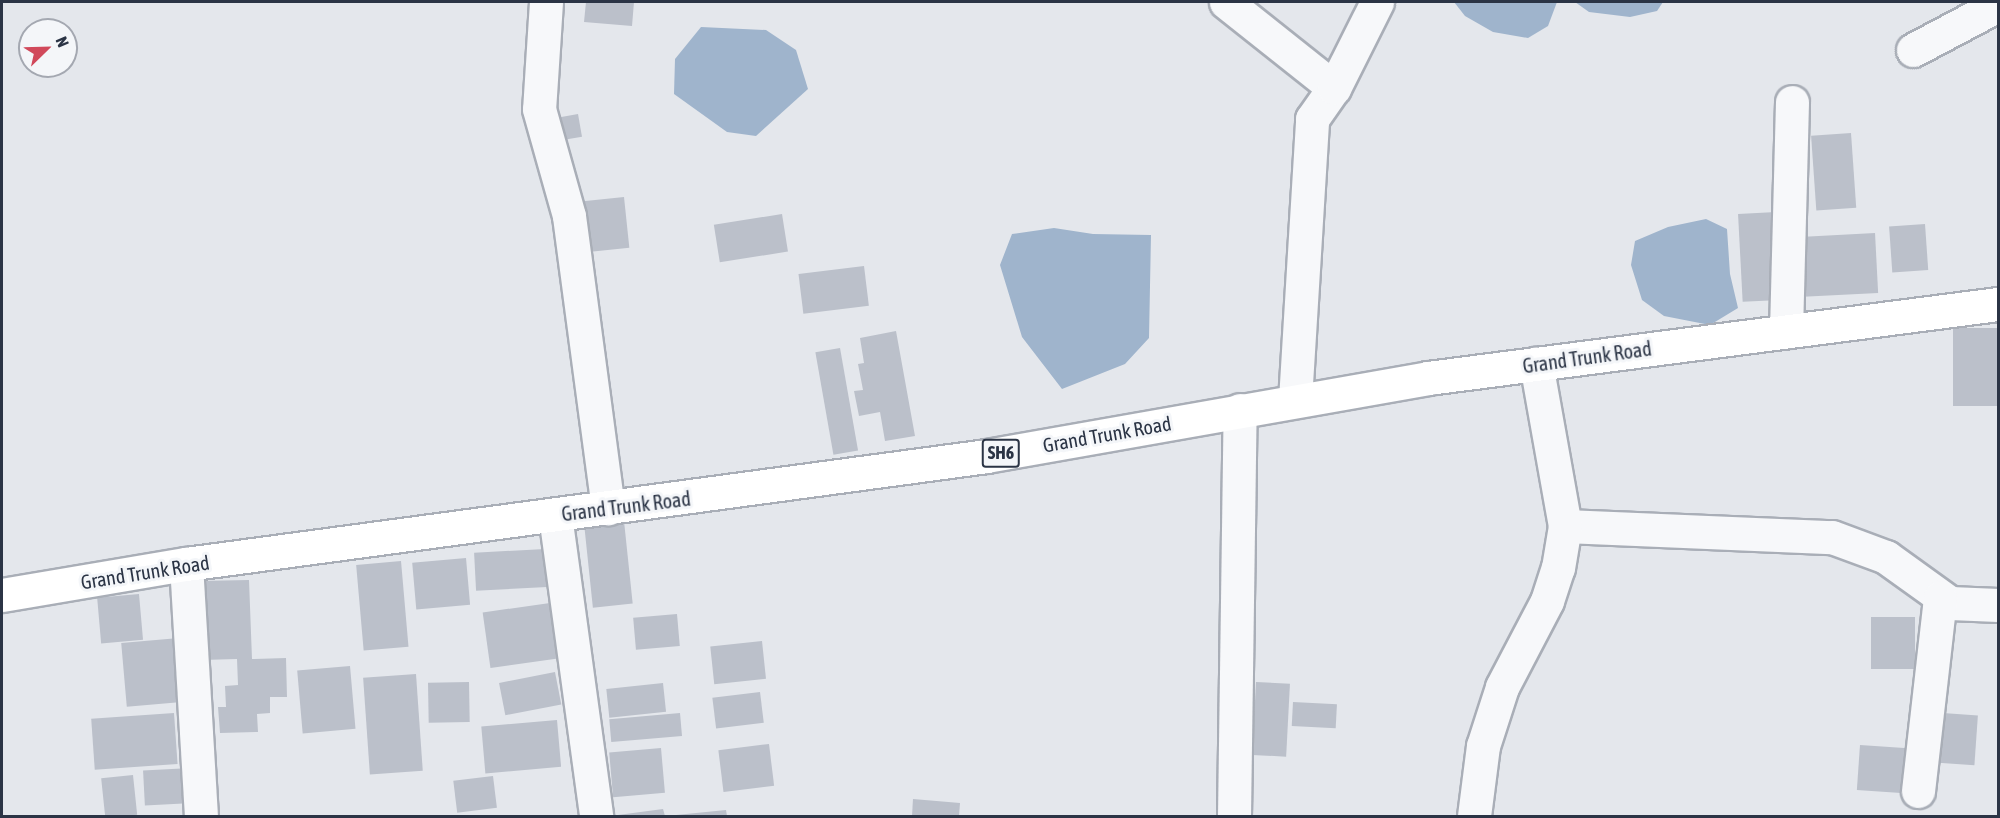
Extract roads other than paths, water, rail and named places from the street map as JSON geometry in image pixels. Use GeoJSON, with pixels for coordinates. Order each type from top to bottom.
{"type":"FeatureCollection","features":[{"type":"Feature","properties":{"kind":"main road","name":"Grand Trunk Road"},"geometry":{"type":"LineString","coordinates":[[2,595],[186,564],[987,456],[1295,400],[1536,364],[1998,304]]}},
{"type":"Feature","properties":{"kind":"street"},"geometry":{"type":"LineString","coordinates":[[546,2],[539,109],[569,216],[609,508]]}},
{"type":"Feature","properties":{"kind":"street"},"geometry":{"type":"LineString","coordinates":[[1226,2],[1334,88]]}},
{"type":"Feature","properties":{"kind":"street"},"geometry":{"type":"LineString","coordinates":[[1295,400],[1312,119],[1334,88],[1377,2]]}},
{"type":"Feature","properties":{"kind":"street"},"geometry":{"type":"LineString","coordinates":[[1913,50],[1998,5]]}},
{"type":"Feature","properties":{"kind":"street"},"geometry":{"type":"LineString","coordinates":[[1786,331],[1792,102]]}},
{"type":"Feature","properties":{"kind":"street"},"geometry":{"type":"LineString","coordinates":[[1474,816],[1483,746],[1502,687],[1547,602],[1558,568],[1565,526],[1536,364]]}},
{"type":"Feature","properties":{"kind":"street"},"geometry":{"type":"LineString","coordinates":[[1234,816],[1240,410]]}},
{"type":"Feature","properties":{"kind":"street"},"geometry":{"type":"LineString","coordinates":[[555,515],[596,816]]}},
{"type":"Feature","properties":{"kind":"street"},"geometry":{"type":"LineString","coordinates":[[1565,526],[1832,537],[1886,557],[1950,603],[1998,605]]}},
{"type":"Feature","properties":{"kind":"street"},"geometry":{"type":"LineString","coordinates":[[186,564],[201,816]]}},
{"type":"Feature","properties":{"kind":"street"},"geometry":{"type":"LineString","coordinates":[[1918,791],[1940,597]]}},
{"type":"Feature","properties":{"kind":"water"},"geometry":{"type":"Polygon","coordinates":[[[1454,2],[1557,2],[1548,26],[1528,38],[1493,32],[1465,16],[1454,2]]]}},
{"type":"Feature","properties":{"kind":"water"},"geometry":{"type":"Polygon","coordinates":[[[1575,2],[1663,2],[1657,11],[1630,17],[1589,12],[1575,2]]]}},
{"type":"Feature","properties":{"kind":"water"},"geometry":{"type":"Polygon","coordinates":[[[701,27],[766,30],[796,50],[808,89],[756,136],[727,132],[674,94],[675,59],[701,27]]]}},
{"type":"Feature","properties":{"kind":"water"},"geometry":{"type":"Polygon","coordinates":[[[1706,219],[1727,229],[1730,274],[1738,308],[1710,325],[1664,316],[1642,300],[1631,265],[1635,241],[1668,227],[1706,219]]]}},
{"type":"Feature","properties":{"kind":"water"},"geometry":{"type":"Polygon","coordinates":[[[1054,228],[1093,234],[1151,235],[1149,338],[1125,364],[1062,389],[1022,337],[1000,265],[1012,234],[1054,228]]]}}]}
